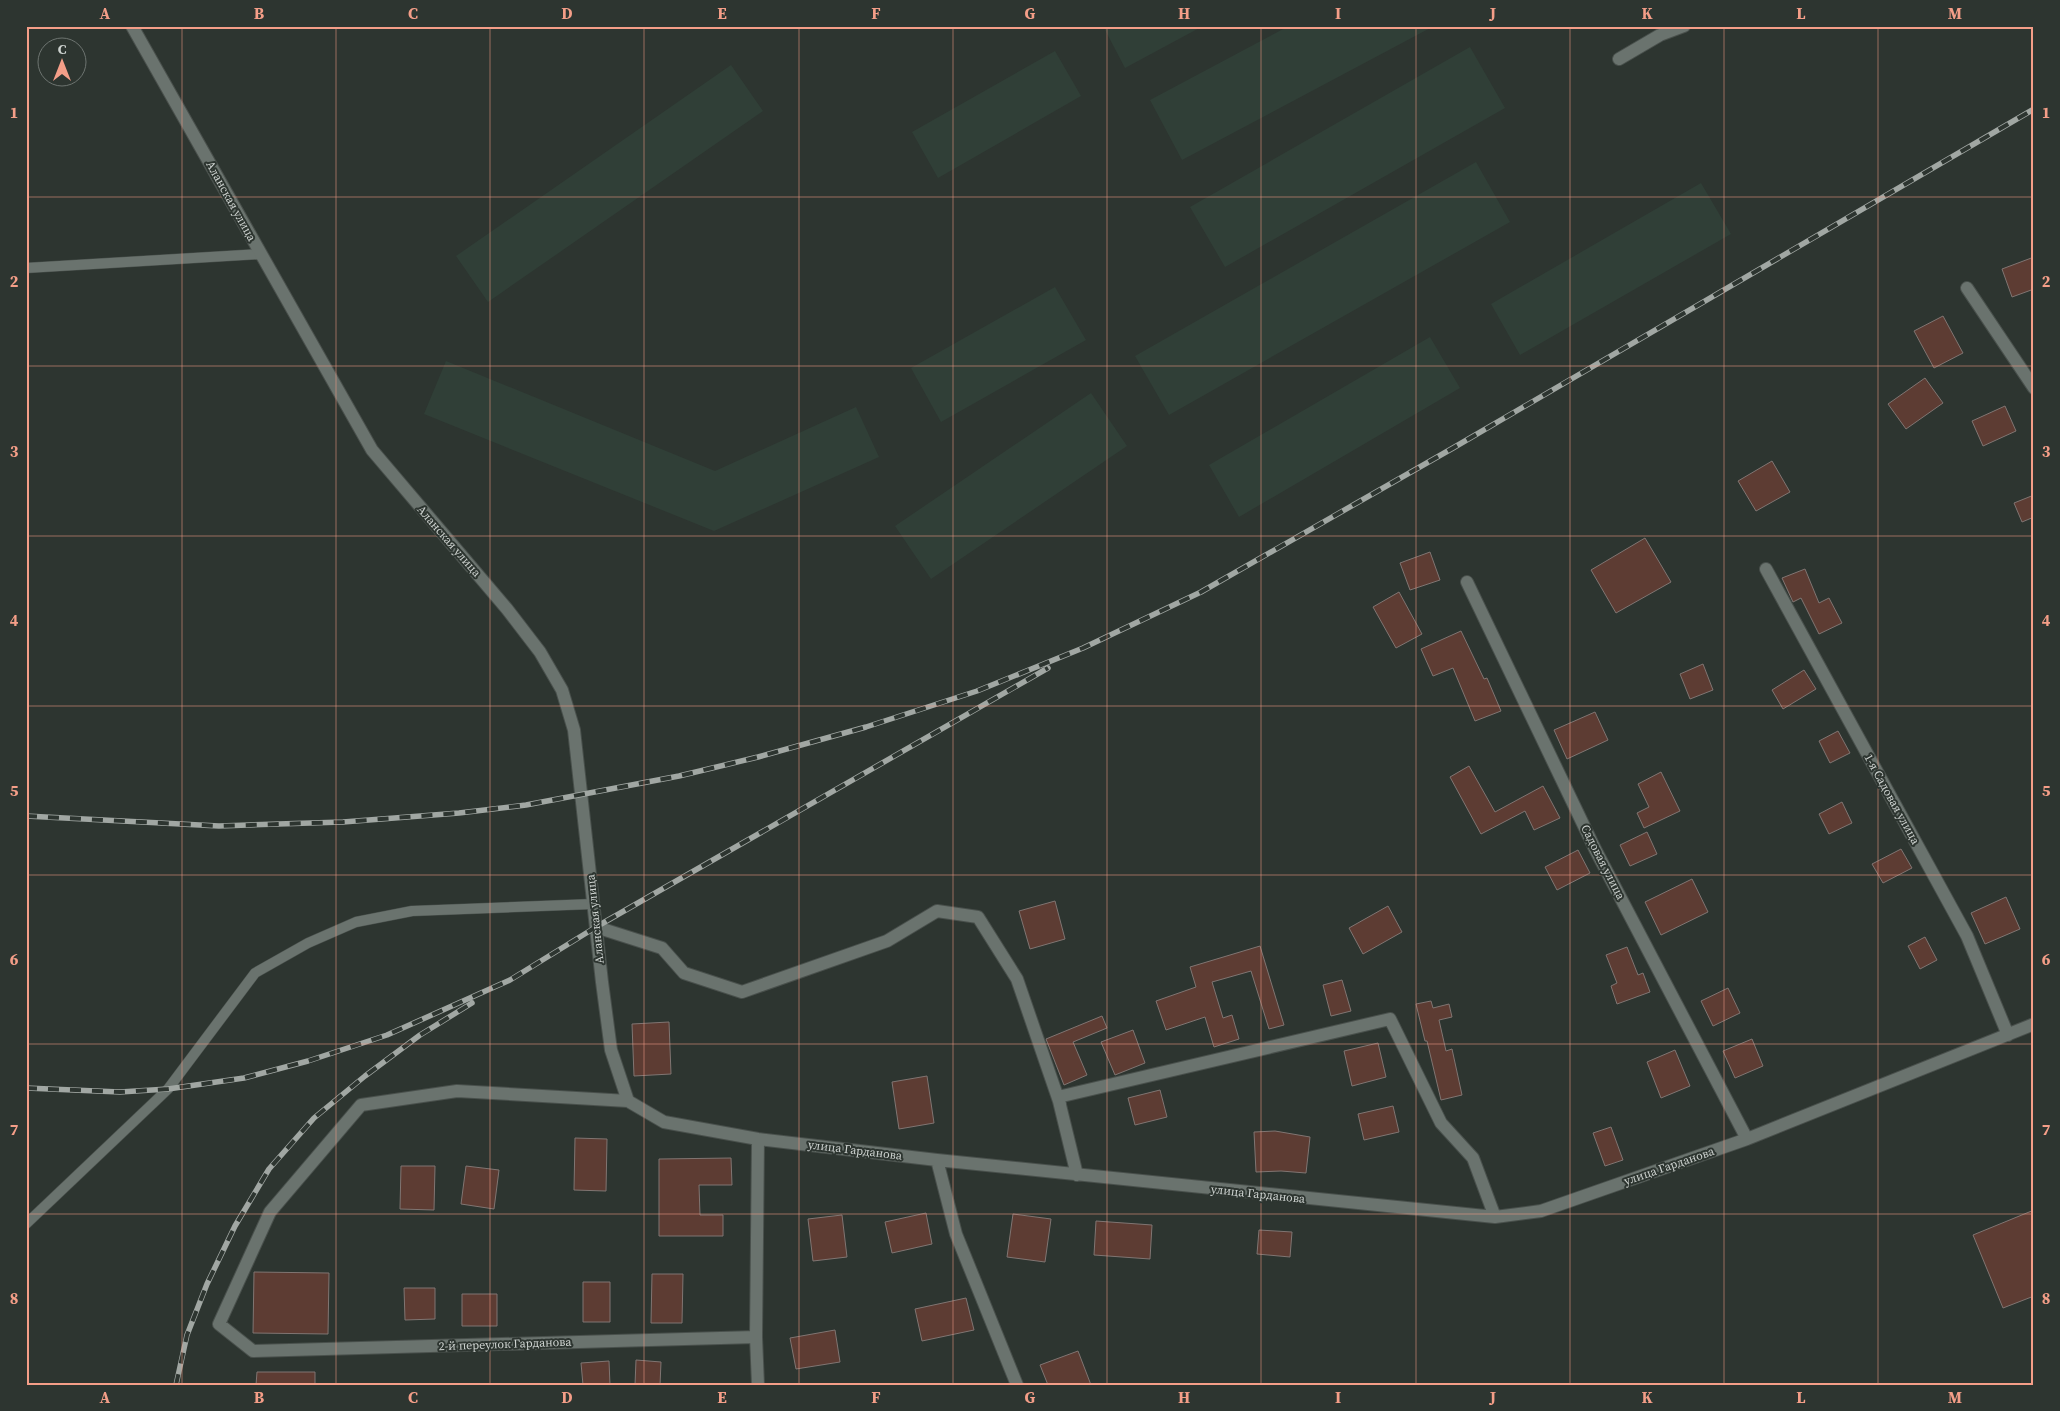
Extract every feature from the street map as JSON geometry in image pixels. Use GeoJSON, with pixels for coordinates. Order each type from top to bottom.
{"type":"FeatureCollection","features":[{"type":"Feature","properties":{"kind":"street","name":"Аланская улица"},"geometry":{"type":"LineString","coordinates":[[132,26],[372,450],[507,609],[540,652],[562,690],[574,730],[612,1050],[628,1101]]}},
{"type":"Feature","properties":{"kind":"street"},"geometry":{"type":"LineString","coordinates":[[1619,59],[1657,31],[1684,26]]}},
{"type":"Feature","properties":{"kind":"street"},"geometry":{"type":"LineString","coordinates":[[1967,288],[2034,388]]}},
{"type":"Feature","properties":{"kind":"street","name":"1-я Садовая улица"},"geometry":{"type":"LineString","coordinates":[[1766,569],[1967,936],[2008,1035]]}},
{"type":"Feature","properties":{"kind":"street","name":"Садовая улица"},"geometry":{"type":"LineString","coordinates":[[1467,582],[1595,849],[1746,1139]]}},
{"type":"Feature","properties":{"kind":"street"},"geometry":{"type":"LineString","coordinates":[[596,927],[662,948],[684,973],[742,992],[887,941],[937,911],[978,917],[1017,979],[1060,1105]]}},
{"type":"Feature","properties":{"kind":"street"},"geometry":{"type":"LineString","coordinates":[[1077,1175],[1058,1096],[1390,1019],[1441,1123],[1473,1158],[1495,1217]]}},
{"type":"Feature","properties":{"kind":"street","name":"улица Гарданова"},"geometry":{"type":"LineString","coordinates":[[253,1351],[219,1324],[270,1212],[361,1105],[457,1091],[628,1101],[664,1122],[758,1139],[1077,1175],[1495,1217],[1541,1211],[1746,1139],[2034,1024]]}},
{"type":"Feature","properties":{"kind":"street"},"geometry":{"type":"LineString","coordinates":[[758,1139],[756,1338],[758,1385]]}},
{"type":"Feature","properties":{"kind":"street"},"geometry":{"type":"LineString","coordinates":[[937,1160],[956,1234],[1017,1385]]}},
{"type":"Feature","properties":{"kind":"street","name":"2-й переулок Гарданова"},"geometry":{"type":"LineString","coordinates":[[253,1351],[756,1338]]}},
{"type":"Feature","properties":{"kind":"lane"},"geometry":{"type":"LineString","coordinates":[[26,268],[261,254]]}},
{"type":"Feature","properties":{"kind":"lane"},"geometry":{"type":"LineString","coordinates":[[26,1224],[168,1089],[255,973],[308,943],[356,922],[412,911],[594,904]]}},
{"type":"Feature","properties":{"kind":"shaded area"},"geometry":{"type":"Polygon","coordinates":[[[1103,26],[1203,26],[1125,68],[1103,26]]]}},
{"type":"Feature","properties":{"kind":"shaded area"},"geometry":{"type":"Polygon","coordinates":[[[1289,26],[1434,26],[1182,160],[1150,100],[1289,26]]]}},
{"type":"Feature","properties":{"kind":"shaded area"},"geometry":{"type":"Polygon","coordinates":[[[1470,47],[1505,108],[1225,267],[1190,207],[1470,47]]]}},
{"type":"Feature","properties":{"kind":"shaded area"},"geometry":{"type":"Polygon","coordinates":[[[1055,51],[1081,96],[938,178],[912,132],[1055,51]]]}},
{"type":"Feature","properties":{"kind":"shaded area"},"geometry":{"type":"Polygon","coordinates":[[[731,65],[763,111],[488,302],[456,256],[731,65]]]}},
{"type":"Feature","properties":{"kind":"shaded area"},"geometry":{"type":"Polygon","coordinates":[[[1476,162],[1510,222],[1169,415],[1135,356],[1476,162]]]}},
{"type":"Feature","properties":{"kind":"shaded area"},"geometry":{"type":"Polygon","coordinates":[[[1701,183],[1731,234],[1520,355],[1491,304],[1701,183]]]}},
{"type":"Feature","properties":{"kind":"shaded area"},"geometry":{"type":"Polygon","coordinates":[[[1055,287],[1086,340],[941,422],[911,368],[1055,287]]]}},
{"type":"Feature","properties":{"kind":"shaded area"},"geometry":{"type":"Polygon","coordinates":[[[1430,337],[1460,388],[1239,517],[1209,465],[1430,337]]]}},
{"type":"Feature","properties":{"kind":"shaded area"},"geometry":{"type":"Polygon","coordinates":[[[446,361],[715,471],[856,407],[879,457],[714,531],[424,414],[446,361]]]}},
{"type":"Feature","properties":{"kind":"shaded area"},"geometry":{"type":"Polygon","coordinates":[[[1091,393],[1127,446],[931,579],[895,526],[1091,393]]]}},
{"type":"Feature","properties":{"kind":"building"},"geometry":{"type":"Polygon","coordinates":[[[2034,257],[2034,289],[2012,297],[2002,269],[2034,257]]]}},
{"type":"Feature","properties":{"kind":"building"},"geometry":{"type":"Polygon","coordinates":[[[1943,316],[1963,353],[1934,368],[1914,331],[1943,316]]]}},
{"type":"Feature","properties":{"kind":"building"},"geometry":{"type":"Polygon","coordinates":[[[1925,378],[1943,403],[1906,429],[1888,404],[1925,378]]]}},
{"type":"Feature","properties":{"kind":"building"},"geometry":{"type":"Polygon","coordinates":[[[2005,406],[2016,431],[1983,446],[1972,421],[2005,406]]]}},
{"type":"Feature","properties":{"kind":"building"},"geometry":{"type":"Polygon","coordinates":[[[1772,461],[1790,492],[1756,511],[1738,481],[1772,461]]]}},
{"type":"Feature","properties":{"kind":"building"},"geometry":{"type":"Polygon","coordinates":[[[2034,495],[2034,517],[2022,522],[2014,503],[2034,495]]]}},
{"type":"Feature","properties":{"kind":"building"},"geometry":{"type":"Polygon","coordinates":[[[1645,538],[1671,582],[1616,613],[1591,570],[1645,538]]]}},
{"type":"Feature","properties":{"kind":"building"},"geometry":{"type":"Polygon","coordinates":[[[1430,552],[1440,580],[1410,590],[1400,563],[1430,552]]]}},
{"type":"Feature","properties":{"kind":"building"},"geometry":{"type":"Polygon","coordinates":[[[1805,569],[1819,603],[1829,598],[1842,623],[1819,634],[1801,598],[1793,602],[1782,578],[1805,569]]]}},
{"type":"Feature","properties":{"kind":"building"},"geometry":{"type":"Polygon","coordinates":[[[1399,592],[1422,634],[1396,648],[1373,607],[1399,592]]]}},
{"type":"Feature","properties":{"kind":"building"},"geometry":{"type":"Polygon","coordinates":[[[1461,631],[1484,679],[1487,678],[1501,711],[1475,721],[1453,668],[1433,676],[1421,649],[1461,631]]]}},
{"type":"Feature","properties":{"kind":"building"},"geometry":{"type":"Polygon","coordinates":[[[1703,664],[1713,690],[1690,699],[1680,674],[1703,664]]]}},
{"type":"Feature","properties":{"kind":"building"},"geometry":{"type":"Polygon","coordinates":[[[1804,670],[1816,689],[1783,709],[1772,690],[1804,670]]]}},
{"type":"Feature","properties":{"kind":"building"},"geometry":{"type":"Polygon","coordinates":[[[1595,712],[1608,740],[1567,759],[1554,730],[1595,712]]]}},
{"type":"Feature","properties":{"kind":"building"},"geometry":{"type":"Polygon","coordinates":[[[1838,731],[1850,753],[1830,763],[1819,741],[1838,731]]]}},
{"type":"Feature","properties":{"kind":"building"},"geometry":{"type":"Polygon","coordinates":[[[1469,766],[1495,812],[1543,786],[1560,818],[1534,830],[1525,811],[1481,834],[1450,777],[1469,766]]]}},
{"type":"Feature","properties":{"kind":"building"},"geometry":{"type":"Polygon","coordinates":[[[1661,772],[1680,811],[1644,828],[1637,813],[1649,807],[1638,784],[1661,772]]]}},
{"type":"Feature","properties":{"kind":"building"},"geometry":{"type":"Polygon","coordinates":[[[1842,802],[1852,823],[1829,834],[1819,814],[1842,802]]]}},
{"type":"Feature","properties":{"kind":"building"},"geometry":{"type":"Polygon","coordinates":[[[1647,832],[1657,854],[1630,866],[1620,845],[1647,832]]]}},
{"type":"Feature","properties":{"kind":"building"},"geometry":{"type":"Polygon","coordinates":[[[1901,849],[1912,868],[1883,883],[1872,864],[1901,849]]]}},
{"type":"Feature","properties":{"kind":"building"},"geometry":{"type":"Polygon","coordinates":[[[1578,850],[1590,873],[1557,890],[1545,867],[1578,850]]]}},
{"type":"Feature","properties":{"kind":"building"},"geometry":{"type":"Polygon","coordinates":[[[1692,879],[1708,912],[1661,935],[1645,902],[1692,879]]]}},
{"type":"Feature","properties":{"kind":"building"},"geometry":{"type":"Polygon","coordinates":[[[2006,897],[2020,929],[1985,944],[1971,913],[2006,897]]]}},
{"type":"Feature","properties":{"kind":"building"},"geometry":{"type":"Polygon","coordinates":[[[1055,901],[1065,939],[1030,949],[1019,911],[1055,901]]]}},
{"type":"Feature","properties":{"kind":"building"},"geometry":{"type":"Polygon","coordinates":[[[1388,906],[1402,932],[1363,954],[1349,928],[1388,906]]]}},
{"type":"Feature","properties":{"kind":"building"},"geometry":{"type":"Polygon","coordinates":[[[1925,937],[1937,960],[1920,969],[1908,946],[1925,937]]]}},
{"type":"Feature","properties":{"kind":"building"},"geometry":{"type":"Polygon","coordinates":[[[1260,946],[1284,1025],[1269,1029],[1251,971],[1212,982],[1223,1018],[1232,1015],[1239,1039],[1214,1047],[1205,1017],[1166,1030],[1156,1001],[1196,987],[1190,967],[1260,946]]]}},
{"type":"Feature","properties":{"kind":"building"},"geometry":{"type":"Polygon","coordinates":[[[1627,947],[1638,975],[1643,973],[1650,992],[1617,1004],[1611,986],[1617,983],[1606,955],[1627,947]]]}},
{"type":"Feature","properties":{"kind":"building"},"geometry":{"type":"Polygon","coordinates":[[[1342,980],[1351,1011],[1331,1016],[1323,985],[1342,980]]]}},
{"type":"Feature","properties":{"kind":"building"},"geometry":{"type":"Polygon","coordinates":[[[1728,988],[1740,1013],[1713,1026],[1701,1001],[1728,988]]]}},
{"type":"Feature","properties":{"kind":"building"},"geometry":{"type":"Polygon","coordinates":[[[1431,1001],[1433,1008],[1449,1004],[1452,1017],[1439,1020],[1446,1051],[1452,1049],[1462,1095],[1441,1100],[1416,1004],[1431,1001]]]}},
{"type":"Feature","properties":{"kind":"building"},"geometry":{"type":"Polygon","coordinates":[[[1102,1016],[1107,1028],[1073,1042],[1087,1075],[1064,1085],[1046,1039],[1102,1016]]]}},
{"type":"Feature","properties":{"kind":"building"},"geometry":{"type":"Polygon","coordinates":[[[669,1022],[671,1074],[634,1076],[632,1024],[669,1022]]]}},
{"type":"Feature","properties":{"kind":"building"},"geometry":{"type":"Polygon","coordinates":[[[1133,1030],[1145,1063],[1115,1075],[1101,1042],[1133,1030]]]}},
{"type":"Feature","properties":{"kind":"building"},"geometry":{"type":"Polygon","coordinates":[[[1752,1039],[1763,1066],[1735,1078],[1723,1051],[1752,1039]]]}},
{"type":"Feature","properties":{"kind":"building"},"geometry":{"type":"Polygon","coordinates":[[[1378,1043],[1386,1077],[1352,1086],[1344,1051],[1378,1043]]]}},
{"type":"Feature","properties":{"kind":"building"},"geometry":{"type":"Polygon","coordinates":[[[1675,1050],[1690,1086],[1661,1098],[1647,1062],[1675,1050]]]}},
{"type":"Feature","properties":{"kind":"building"},"geometry":{"type":"Polygon","coordinates":[[[927,1076],[934,1123],[899,1129],[892,1082],[927,1076]]]}},
{"type":"Feature","properties":{"kind":"building"},"geometry":{"type":"Polygon","coordinates":[[[1160,1090],[1167,1117],[1135,1125],[1128,1098],[1160,1090]]]}},
{"type":"Feature","properties":{"kind":"building"},"geometry":{"type":"Polygon","coordinates":[[[1393,1106],[1399,1132],[1364,1140],[1358,1114],[1393,1106]]]}},
{"type":"Feature","properties":{"kind":"building"},"geometry":{"type":"Polygon","coordinates":[[[1611,1127],[1623,1160],[1605,1166],[1593,1133],[1611,1127]]]}},
{"type":"Feature","properties":{"kind":"building"},"geometry":{"type":"Polygon","coordinates":[[[1275,1131],[1310,1137],[1306,1173],[1256,1172],[1254,1132],[1275,1131]]]}},
{"type":"Feature","properties":{"kind":"building"},"geometry":{"type":"Polygon","coordinates":[[[575,1138],[607,1139],[606,1191],[574,1190],[575,1138]]]}},
{"type":"Feature","properties":{"kind":"building"},"geometry":{"type":"Polygon","coordinates":[[[731,1158],[732,1185],[699,1185],[700,1215],[723,1215],[723,1236],[659,1236],[659,1159],[731,1158]]]}},
{"type":"Feature","properties":{"kind":"building"},"geometry":{"type":"Polygon","coordinates":[[[401,1166],[435,1166],[434,1210],[400,1209],[401,1166]]]}},
{"type":"Feature","properties":{"kind":"building"},"geometry":{"type":"Polygon","coordinates":[[[466,1166],[499,1170],[494,1209],[461,1204],[466,1166]]]}},
{"type":"Feature","properties":{"kind":"building"},"geometry":{"type":"Polygon","coordinates":[[[2034,1210],[2034,1296],[2003,1308],[1973,1235],[2034,1210]]]}},
{"type":"Feature","properties":{"kind":"building"},"geometry":{"type":"Polygon","coordinates":[[[926,1213],[932,1244],[892,1253],[885,1222],[926,1213]]]}},
{"type":"Feature","properties":{"kind":"building"},"geometry":{"type":"Polygon","coordinates":[[[1013,1214],[1051,1219],[1045,1262],[1007,1257],[1013,1214]]]}},
{"type":"Feature","properties":{"kind":"building"},"geometry":{"type":"Polygon","coordinates":[[[842,1215],[847,1257],[813,1261],[808,1219],[842,1215]]]}},
{"type":"Feature","properties":{"kind":"building"},"geometry":{"type":"Polygon","coordinates":[[[1096,1221],[1152,1225],[1150,1259],[1094,1255],[1096,1221]]]}},
{"type":"Feature","properties":{"kind":"building"},"geometry":{"type":"Polygon","coordinates":[[[1259,1230],[1292,1232],[1290,1257],[1257,1254],[1259,1230]]]}},
{"type":"Feature","properties":{"kind":"building"},"geometry":{"type":"Polygon","coordinates":[[[254,1272],[329,1273],[328,1334],[253,1333],[254,1272]]]}},
{"type":"Feature","properties":{"kind":"building"},"geometry":{"type":"Polygon","coordinates":[[[652,1274],[683,1274],[682,1323],[651,1323],[652,1274]]]}},
{"type":"Feature","properties":{"kind":"building"},"geometry":{"type":"Polygon","coordinates":[[[583,1282],[610,1282],[610,1322],[583,1322],[583,1282]]]}},
{"type":"Feature","properties":{"kind":"building"},"geometry":{"type":"Polygon","coordinates":[[[404,1288],[435,1288],[435,1319],[405,1320],[404,1288]]]}},
{"type":"Feature","properties":{"kind":"building"},"geometry":{"type":"Polygon","coordinates":[[[462,1294],[497,1294],[497,1326],[462,1326],[462,1294]]]}},
{"type":"Feature","properties":{"kind":"building"},"geometry":{"type":"Polygon","coordinates":[[[966,1298],[974,1330],[922,1341],[915,1309],[966,1298]]]}},
{"type":"Feature","properties":{"kind":"building"},"geometry":{"type":"Polygon","coordinates":[[[835,1330],[840,1362],[796,1369],[790,1338],[835,1330]]]}},
{"type":"Feature","properties":{"kind":"building"},"geometry":{"type":"Polygon","coordinates":[[[1078,1351],[1091,1385],[1048,1385],[1040,1365],[1078,1351]]]}},
{"type":"Feature","properties":{"kind":"building"},"geometry":{"type":"Polygon","coordinates":[[[636,1360],[661,1362],[660,1385],[635,1385],[636,1360]]]}},
{"type":"Feature","properties":{"kind":"building"},"geometry":{"type":"Polygon","coordinates":[[[609,1361],[610,1385],[583,1385],[581,1363],[609,1361]]]}},
{"type":"Feature","properties":{"kind":"building"},"geometry":{"type":"Polygon","coordinates":[[[257,1372],[315,1372],[315,1385],[256,1385],[257,1372]]]}},
{"type":"Feature","properties":{"kind":"railway"},"geometry":{"type":"LineString","coordinates":[[26,816],[219,826],[343,822],[459,813],[526,805],[679,776],[758,757],[866,727],[977,691],[1083,648],[1201,592],[1453,448],[2034,109]]}},
{"type":"Feature","properties":{"kind":"railway"},"geometry":{"type":"LineString","coordinates":[[26,1088],[120,1092],[168,1089],[244,1078],[308,1061],[387,1035],[510,980],[596,927],[1048,668]]}},
{"type":"Feature","properties":{"kind":"railway"},"geometry":{"type":"LineString","coordinates":[[176,1385],[187,1335],[207,1284],[235,1226],[269,1169],[314,1118],[365,1076],[420,1035],[472,1003]]}}]}
